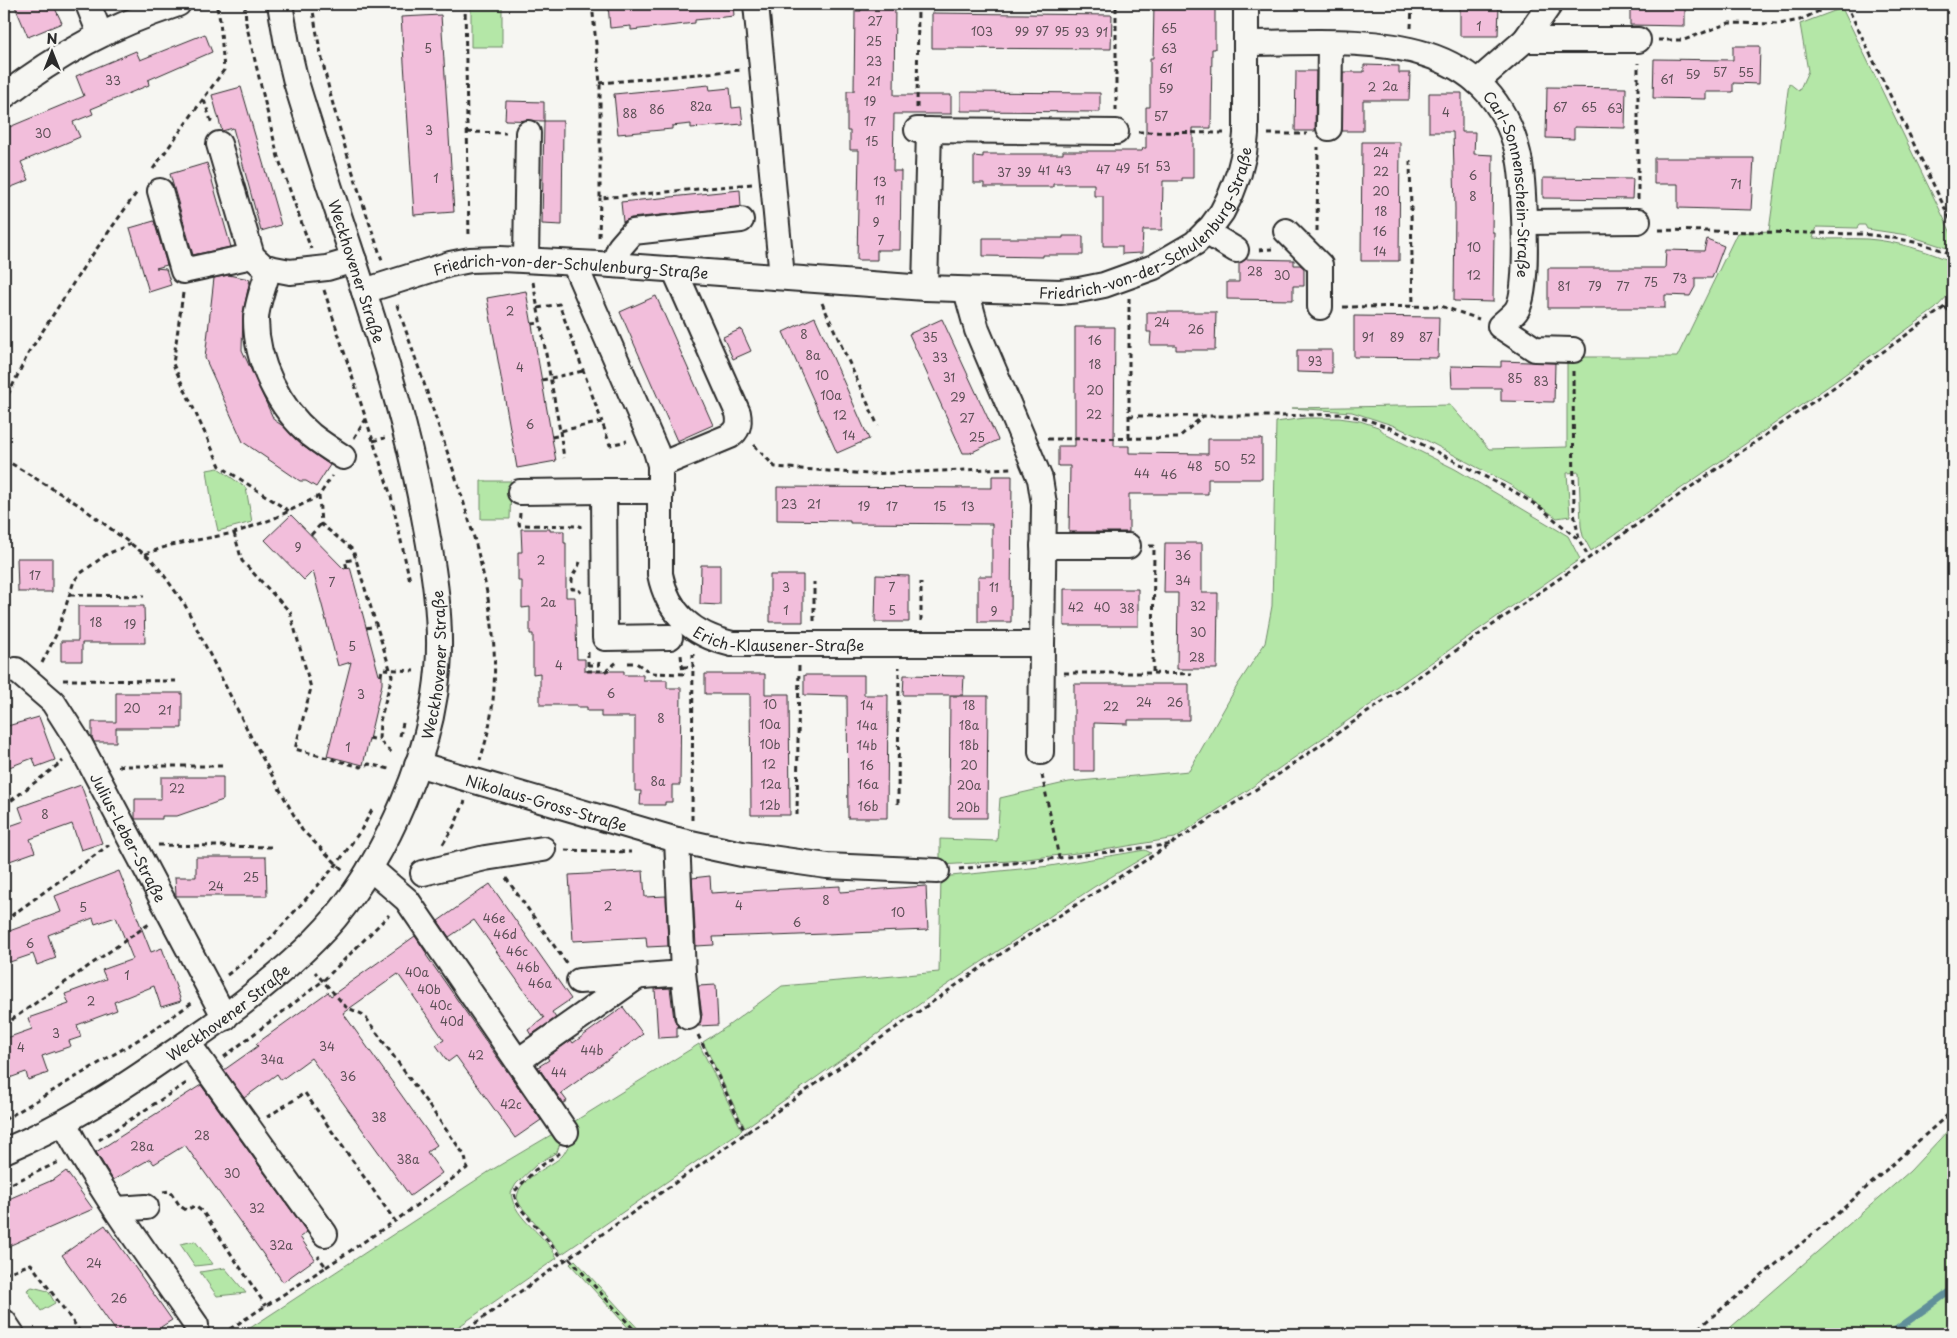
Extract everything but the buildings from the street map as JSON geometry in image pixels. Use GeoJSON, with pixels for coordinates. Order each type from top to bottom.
{"type":"FeatureCollection","features":[{"type":"Feature","properties":{"kind":"street"},"geometry":{"type":"LineString","coordinates":[[88,4],[100,34]]}},
{"type":"Feature","properties":{"kind":"street"},"geometry":{"type":"LineString","coordinates":[[4,96],[36,71],[82,43],[100,34],[178,4]]}},
{"type":"Feature","properties":{"kind":"street","name":"Weckhovener Straße"},"geometry":{"type":"LineString","coordinates":[[4,1151],[64,1124],[131,1082],[225,1018],[298,955],[334,919],[370,868],[400,811],[417,764],[434,701],[440,646],[434,573],[416,472],[397,394],[296,82],[286,44],[280,4]]}},
{"type":"Feature","properties":{"kind":"street"},"geometry":{"type":"LineString","coordinates":[[756,4],[782,277]]}},
{"type":"Feature","properties":{"kind":"street","name":"Friedrich-von-der-Schulenburg-Straße"},"geometry":{"type":"LineString","coordinates":[[364,291],[450,264],[470,260],[529,260],[606,264],[966,290],[1060,292],[1104,285],[1129,277],[1154,267],[1195,243],[1222,212],[1236,180],[1244,153],[1246,134],[1246,4]]}},
{"type":"Feature","properties":{"kind":"street","name":"Carl-Sonnenschein-Straße"},"geometry":{"type":"LineString","coordinates":[[1477,82],[1525,40],[1550,4]]}},
{"type":"Feature","properties":{"kind":"street"},"geometry":{"type":"LineString","coordinates":[[1525,40],[1638,40]]}},
{"type":"Feature","properties":{"kind":"street","name":"Carl-Sonnenschein-Straße"},"geometry":{"type":"LineString","coordinates":[[1246,43],[1373,44],[1411,49],[1447,62],[1477,82],[1498,104],[1512,132],[1519,154],[1525,222],[1524,288],[1521,301],[1516,310],[1500,326]]}},
{"type":"Feature","properties":{"kind":"street"},"geometry":{"type":"LineString","coordinates":[[1319,136],[1330,43]]}},
{"type":"Feature","properties":{"kind":"street"},"geometry":{"type":"LineString","coordinates":[[925,288],[923,130],[1116,132]]}},
{"type":"Feature","properties":{"kind":"street"},"geometry":{"type":"LineString","coordinates":[[528,133],[529,260]]}},
{"type":"Feature","properties":{"kind":"street"},"geometry":{"type":"LineString","coordinates":[[219,144],[261,262],[256,319],[259,353],[274,387],[294,418],[312,435],[343,457]]}},
{"type":"Feature","properties":{"kind":"street"},"geometry":{"type":"LineString","coordinates":[[151,184],[183,271],[261,262],[290,272],[317,269],[354,260]]}},
{"type":"Feature","properties":{"kind":"street"},"geometry":{"type":"LineString","coordinates":[[606,264],[634,232],[740,220]]}},
{"type":"Feature","properties":{"kind":"street"},"geometry":{"type":"LineString","coordinates":[[1525,222],[1638,221]]}},
{"type":"Feature","properties":{"kind":"street"},"geometry":{"type":"LineString","coordinates":[[1286,231],[1320,265],[1320,307]]}},
{"type":"Feature","properties":{"kind":"street"},"geometry":{"type":"LineString","coordinates":[[1206,232],[1236,250]]}},
{"type":"Feature","properties":{"kind":"street","name":"Erich-Klausener-Straße"},"geometry":{"type":"LineString","coordinates":[[574,263],[660,465],[660,574],[663,587],[678,613],[698,633],[714,640],[732,644],[1042,644]]}},
{"type":"Feature","properties":{"kind":"street"},"geometry":{"type":"LineString","coordinates":[[660,465],[734,434],[738,428],[739,420],[738,413],[674,269]]}},
{"type":"Feature","properties":{"kind":"street"},"geometry":{"type":"LineString","coordinates":[[966,290],[977,330],[1040,479],[1044,504],[1041,752]]}},
{"type":"Feature","properties":{"kind":"street"},"geometry":{"type":"LineString","coordinates":[[1500,326],[1535,349],[1573,350]]}},
{"type":"Feature","properties":{"kind":"street"},"geometry":{"type":"LineString","coordinates":[[604,491],[605,638],[670,637]]}},
{"type":"Feature","properties":{"kind":"street"},"geometry":{"type":"LineString","coordinates":[[520,492],[661,491]]}},
{"type":"Feature","properties":{"kind":"street"},"geometry":{"type":"LineString","coordinates":[[1043,546],[1128,546]]}},
{"type":"Feature","properties":{"kind":"street","name":"Julius-Leber-Straße"},"geometry":{"type":"LineString","coordinates":[[16,670],[53,702],[81,746],[225,1018]]}},
{"type":"Feature","properties":{"kind":"street","name":"Nikolaus-Gross-Straße"},"geometry":{"type":"LineString","coordinates":[[417,764],[684,842],[742,854],[795,863],[835,867],[937,871]]}},
{"type":"Feature","properties":{"kind":"street"},"geometry":{"type":"LineString","coordinates":[[684,842],[683,974],[688,1017]]}},
{"type":"Feature","properties":{"kind":"street"},"geometry":{"type":"LineString","coordinates":[[423,872],[491,857],[543,849]]}},
{"type":"Feature","properties":{"kind":"street"},"geometry":{"type":"LineString","coordinates":[[370,868],[404,898],[566,1132]]}},
{"type":"Feature","properties":{"kind":"street"},"geometry":{"type":"LineString","coordinates":[[579,981],[683,974]]}},
{"type":"Feature","properties":{"kind":"street"},"geometry":{"type":"LineString","coordinates":[[518,1061],[637,977]]}},
{"type":"Feature","properties":{"kind":"street"},"geometry":{"type":"LineString","coordinates":[[188,1043],[325,1234]]}},
{"type":"Feature","properties":{"kind":"street"},"geometry":{"type":"LineString","coordinates":[[64,1124],[79,1153],[196,1325]]}},
{"type":"Feature","properties":{"kind":"street"},"geometry":{"type":"LineString","coordinates":[[117,1209],[154,1200]]}},
{"type":"Feature","properties":{"kind":"street"},"geometry":{"type":"LineString","coordinates":[[4,1322],[12,1334]]}},
{"type":"Feature","properties":{"kind":"path"},"geometry":{"type":"LineString","coordinates":[[4,403],[28,354],[83,268],[151,184],[224,70],[220,20],[216,4]]}},
{"type":"Feature","properties":{"kind":"path"},"geometry":{"type":"LineString","coordinates":[[245,4],[246,23],[278,157],[317,269],[391,496],[410,584]]}},
{"type":"Feature","properties":{"kind":"path"},"geometry":{"type":"LineString","coordinates":[[312,4],[316,34],[349,159],[462,496],[473,533],[491,611],[495,650],[494,698],[486,742],[454,826],[423,872]]}},
{"type":"Feature","properties":{"kind":"path"},"geometry":{"type":"LineString","coordinates":[[465,4],[470,260]]}},
{"type":"Feature","properties":{"kind":"path"},"geometry":{"type":"LineString","coordinates":[[592,4],[600,84],[600,198],[606,264]]}},
{"type":"Feature","properties":{"kind":"path"},"geometry":{"type":"LineString","coordinates":[[918,4],[923,130]]}},
{"type":"Feature","properties":{"kind":"path"},"geometry":{"type":"LineString","coordinates":[[1116,4],[1116,132],[1319,136],[1317,262]]}},
{"type":"Feature","properties":{"kind":"path"},"geometry":{"type":"LineString","coordinates":[[1834,4],[1800,20],[1780,24],[1729,23],[1684,40],[1638,40],[1638,221],[1642,230],[1862,234],[1924,245],[1953,255]]}},
{"type":"Feature","properties":{"kind":"path"},"geometry":{"type":"LineString","coordinates":[[1846,4],[1953,226]]}},
{"type":"Feature","properties":{"kind":"path"},"geometry":{"type":"LineString","coordinates":[[600,84],[761,68]]}},
{"type":"Feature","properties":{"kind":"path"},"geometry":{"type":"LineString","coordinates":[[467,132],[528,133]]}},
{"type":"Feature","properties":{"kind":"path"},"geometry":{"type":"LineString","coordinates":[[1410,161],[1413,306]]}},
{"type":"Feature","properties":{"kind":"path"},"geometry":{"type":"LineString","coordinates":[[600,198],[772,182]]}},
{"type":"Feature","properties":{"kind":"path"},"geometry":{"type":"LineString","coordinates":[[529,260],[564,458]]}},
{"type":"Feature","properties":{"kind":"path"},"geometry":{"type":"LineString","coordinates":[[144,554],[171,545],[234,533],[289,511],[220,466],[173,364],[181,298],[186,281],[183,271]]}},
{"type":"Feature","properties":{"kind":"path"},"geometry":{"type":"LineString","coordinates":[[1129,277],[1130,438]]}},
{"type":"Feature","properties":{"kind":"path"},"geometry":{"type":"LineString","coordinates":[[812,279],[878,426]]}},
{"type":"Feature","properties":{"kind":"path"},"geometry":{"type":"LineString","coordinates":[[460,1334],[1012,946],[1174,844],[1266,783],[1832,389],[1953,302]]}},
{"type":"Feature","properties":{"kind":"path"},"geometry":{"type":"LineString","coordinates":[[538,308],[559,304],[610,445],[649,436]]}},
{"type":"Feature","properties":{"kind":"path"},"geometry":{"type":"LineString","coordinates":[[1320,307],[1441,306],[1500,326]]}},
{"type":"Feature","properties":{"kind":"path"},"geometry":{"type":"LineString","coordinates":[[1945,307],[1953,315]]}},
{"type":"Feature","properties":{"kind":"path"},"geometry":{"type":"LineString","coordinates":[[532,324],[540,323]]}},
{"type":"Feature","properties":{"kind":"path"},"geometry":{"type":"LineString","coordinates":[[1573,350],[1574,513],[1579,540]]}},
{"type":"Feature","properties":{"kind":"path"},"geometry":{"type":"LineString","coordinates":[[542,380],[583,371]]}},
{"type":"Feature","properties":{"kind":"path"},"geometry":{"type":"LineString","coordinates":[[1130,416],[1341,414],[1365,419],[1390,428],[1515,492],[1541,508],[1579,540],[1589,557]]}},
{"type":"Feature","properties":{"kind":"path"},"geometry":{"type":"LineString","coordinates":[[1024,439],[1178,438],[1203,416]]}},
{"type":"Feature","properties":{"kind":"path"},"geometry":{"type":"LineString","coordinates":[[552,437],[560,433],[602,422]]}},
{"type":"Feature","properties":{"kind":"path"},"geometry":{"type":"LineString","coordinates":[[738,428],[775,468],[868,474],[1036,468]]}},
{"type":"Feature","properties":{"kind":"path"},"geometry":{"type":"LineString","coordinates":[[4,458],[71,500],[144,554],[163,574],[185,605],[251,737],[302,830],[337,864]]}},
{"type":"Feature","properties":{"kind":"path"},"geometry":{"type":"LineString","coordinates":[[319,496],[321,524],[353,550],[392,676],[380,721],[380,740]]}},
{"type":"Feature","properties":{"kind":"path"},"geometry":{"type":"LineString","coordinates":[[311,534],[321,524]]}},
{"type":"Feature","properties":{"kind":"path"},"geometry":{"type":"LineString","coordinates":[[234,533],[242,562],[290,612],[311,688],[295,749],[361,767],[369,764],[390,769]]}},
{"type":"Feature","properties":{"kind":"path"},"geometry":{"type":"LineString","coordinates":[[16,670],[43,663],[57,633],[74,581],[80,573],[107,554],[131,544]]}},
{"type":"Feature","properties":{"kind":"path"},"geometry":{"type":"LineString","coordinates":[[1128,546],[1154,546],[1153,674]]}},
{"type":"Feature","properties":{"kind":"path"},"geometry":{"type":"LineString","coordinates":[[347,568],[345,562],[356,558]]}},
{"type":"Feature","properties":{"kind":"path"},"geometry":{"type":"LineString","coordinates":[[797,815],[807,644],[814,582]]}},
{"type":"Feature","properties":{"kind":"path"},"geometry":{"type":"LineString","coordinates":[[898,804],[910,644],[921,582]]}},
{"type":"Feature","properties":{"kind":"path"},"geometry":{"type":"LineString","coordinates":[[70,595],[144,596]]}},
{"type":"Feature","properties":{"kind":"path"},"geometry":{"type":"LineString","coordinates":[[366,628],[376,626]]}},
{"type":"Feature","properties":{"kind":"path"},"geometry":{"type":"LineString","coordinates":[[684,842],[694,640],[698,633]]}},
{"type":"Feature","properties":{"kind":"path"},"geometry":{"type":"LineString","coordinates":[[683,657],[683,674]]}},
{"type":"Feature","properties":{"kind":"path"},"geometry":{"type":"LineString","coordinates":[[413,680],[415,662]]}},
{"type":"Feature","properties":{"kind":"path"},"geometry":{"type":"LineString","coordinates":[[588,665],[593,665]]}},
{"type":"Feature","properties":{"kind":"path"},"geometry":{"type":"LineString","coordinates":[[683,667],[693,667]]}},
{"type":"Feature","properties":{"kind":"path"},"geometry":{"type":"LineString","coordinates":[[381,676],[382,669],[414,671]]}},
{"type":"Feature","properties":{"kind":"path"},"geometry":{"type":"LineString","coordinates":[[1042,673],[1192,674]]}},
{"type":"Feature","properties":{"kind":"path"},"geometry":{"type":"LineString","coordinates":[[60,679],[68,681],[176,681]]}},
{"type":"Feature","properties":{"kind":"path"},"geometry":{"type":"LineString","coordinates":[[398,743],[405,717]]}},
{"type":"Feature","properties":{"kind":"path"},"geometry":{"type":"LineString","coordinates":[[369,738],[380,740],[395,753],[387,776]]}},
{"type":"Feature","properties":{"kind":"path"},"geometry":{"type":"LineString","coordinates":[[4,806],[81,746]]}},
{"type":"Feature","properties":{"kind":"path"},"geometry":{"type":"LineString","coordinates":[[1041,752],[1040,770],[1060,858]]}},
{"type":"Feature","properties":{"kind":"path"},"geometry":{"type":"LineString","coordinates":[[96,776],[115,766],[224,766]]}},
{"type":"Feature","properties":{"kind":"path"},"geometry":{"type":"LineString","coordinates":[[4,1120],[146,1035],[210,990],[262,948],[337,864],[361,830],[374,806]]}},
{"type":"Feature","properties":{"kind":"path"},"geometry":{"type":"LineString","coordinates":[[4,921],[126,832]]}},
{"type":"Feature","properties":{"kind":"path"},"geometry":{"type":"LineString","coordinates":[[937,871],[1174,844]]}},
{"type":"Feature","properties":{"kind":"path"},"geometry":{"type":"LineString","coordinates":[[138,855],[156,845],[273,847]]}},
{"type":"Feature","properties":{"kind":"path"},"geometry":{"type":"LineString","coordinates":[[543,849],[604,853],[637,852]]}},
{"type":"Feature","properties":{"kind":"path"},"geometry":{"type":"LineString","coordinates":[[491,857],[579,981]]}},
{"type":"Feature","properties":{"kind":"path"},"geometry":{"type":"LineString","coordinates":[[4,1187],[79,1153],[207,1070],[324,980],[385,920],[404,898]]}},
{"type":"Feature","properties":{"kind":"path"},"geometry":{"type":"LineString","coordinates":[[4,1025],[168,912]]}},
{"type":"Feature","properties":{"kind":"path"},"geometry":{"type":"LineString","coordinates":[[222,1334],[394,1221],[467,1168],[466,1156],[364,1015],[346,1007],[324,980],[298,955]]}},
{"type":"Feature","properties":{"kind":"path"},"geometry":{"type":"LineString","coordinates":[[688,1017],[746,1134]]}},
{"type":"Feature","properties":{"kind":"path"},"geometry":{"type":"LineString","coordinates":[[250,1128],[305,1093],[394,1221]]}},
{"type":"Feature","properties":{"kind":"path"},"geometry":{"type":"LineString","coordinates":[[1690,1334],[1838,1214],[1953,1110]]}},
{"type":"Feature","properties":{"kind":"path"},"geometry":{"type":"LineString","coordinates":[[565,1261],[521,1209],[516,1202],[514,1192],[535,1170],[560,1154],[566,1143],[566,1132]]}},
{"type":"Feature","properties":{"kind":"path"},"geometry":{"type":"LineString","coordinates":[[154,1200],[170,1191],[180,1206],[186,1210],[195,1206],[203,1212],[266,1306]]}},
{"type":"Feature","properties":{"kind":"path"},"geometry":{"type":"LineString","coordinates":[[325,1234],[332,1244],[317,1255],[326,1267]]}},
{"type":"Feature","properties":{"kind":"path"},"geometry":{"type":"LineString","coordinates":[[569,1258],[638,1334]]}},
{"type":"Feature","properties":{"kind":"path"},"geometry":{"type":"LineString","coordinates":[[4,1274],[31,1264],[82,1334]]}},
{"type":"Feature","properties":{"kind":"green space"},"geometry":{"type":"Polygon","coordinates":[[[471,4],[502,4],[502,47],[471,47],[471,4]]]}},
{"type":"Feature","properties":{"kind":"green space"},"geometry":{"type":"Polygon","coordinates":[[[1842,8],[1953,237],[1953,250],[1907,235],[1867,229],[1865,225],[1859,225],[1857,228],[1817,227],[1813,238],[1867,239],[1889,242],[1922,250],[1953,262],[1953,290],[1935,309],[1833,383],[1591,551],[1583,536],[1581,526],[1579,472],[1567,473],[1570,516],[1557,518],[1512,486],[1424,439],[1392,425],[1352,412],[1291,408],[1450,405],[1489,449],[1567,447],[1567,357],[1677,357],[1737,233],[1769,231],[1789,83],[1799,91],[1808,71],[1800,24],[1842,8]]]}},
{"type":"Feature","properties":{"kind":"green space"},"geometry":{"type":"Polygon","coordinates":[[[1305,418],[1339,418],[1360,421],[1378,427],[1387,435],[1455,469],[1568,536],[1580,559],[1245,792],[1175,838],[1110,849],[1010,861],[940,865],[940,839],[997,841],[1000,798],[1069,782],[1189,771],[1237,686],[1265,643],[1272,606],[1276,422],[1305,418]]]}},
{"type":"Feature","properties":{"kind":"green space"},"geometry":{"type":"Polygon","coordinates":[[[218,468],[246,488],[252,522],[218,531],[207,470],[218,468]]]}},
{"type":"Feature","properties":{"kind":"green space"},"geometry":{"type":"Polygon","coordinates":[[[481,481],[511,481],[510,519],[481,519],[481,481]]]}},
{"type":"Feature","properties":{"kind":"green space"},"geometry":{"type":"Polygon","coordinates":[[[1145,850],[1151,853],[1094,887],[941,989],[745,1128],[703,1042],[782,986],[939,972],[941,877],[1050,866],[1145,850]]]}},
{"type":"Feature","properties":{"kind":"green space"},"geometry":{"type":"Polygon","coordinates":[[[699,1044],[742,1130],[562,1254],[520,1205],[517,1198],[519,1190],[529,1178],[563,1155],[570,1144],[567,1126],[699,1044]]]}},
{"type":"Feature","properties":{"kind":"green space"},"geometry":{"type":"Polygon","coordinates":[[[1953,1125],[1953,1334],[1723,1334],[1910,1171],[1953,1125]]]}},
{"type":"Feature","properties":{"kind":"green space"},"geometry":{"type":"Polygon","coordinates":[[[561,1129],[562,1137],[557,1152],[537,1164],[516,1184],[511,1193],[513,1203],[518,1211],[552,1249],[557,1258],[448,1334],[241,1334],[490,1171],[561,1129]]]}},
{"type":"Feature","properties":{"kind":"green space"},"geometry":{"type":"Polygon","coordinates":[[[195,1241],[213,1264],[195,1266],[180,1244],[195,1241]]]}},
{"type":"Feature","properties":{"kind":"green space"},"geometry":{"type":"Polygon","coordinates":[[[575,1260],[643,1334],[634,1334],[570,1264],[575,1260]]]}},
{"type":"Feature","properties":{"kind":"green space"},"geometry":{"type":"Polygon","coordinates":[[[225,1268],[246,1293],[217,1296],[200,1272],[225,1268]]]}},
{"type":"Feature","properties":{"kind":"green space"},"geometry":{"type":"Polygon","coordinates":[[[32,1287],[48,1291],[55,1303],[41,1311],[27,1290],[32,1287]]]}},
{"type":"Feature","properties":{"kind":"waterway"},"geometry":{"type":"LineString","coordinates":[[1890,1334],[1953,1289]]}}]}
